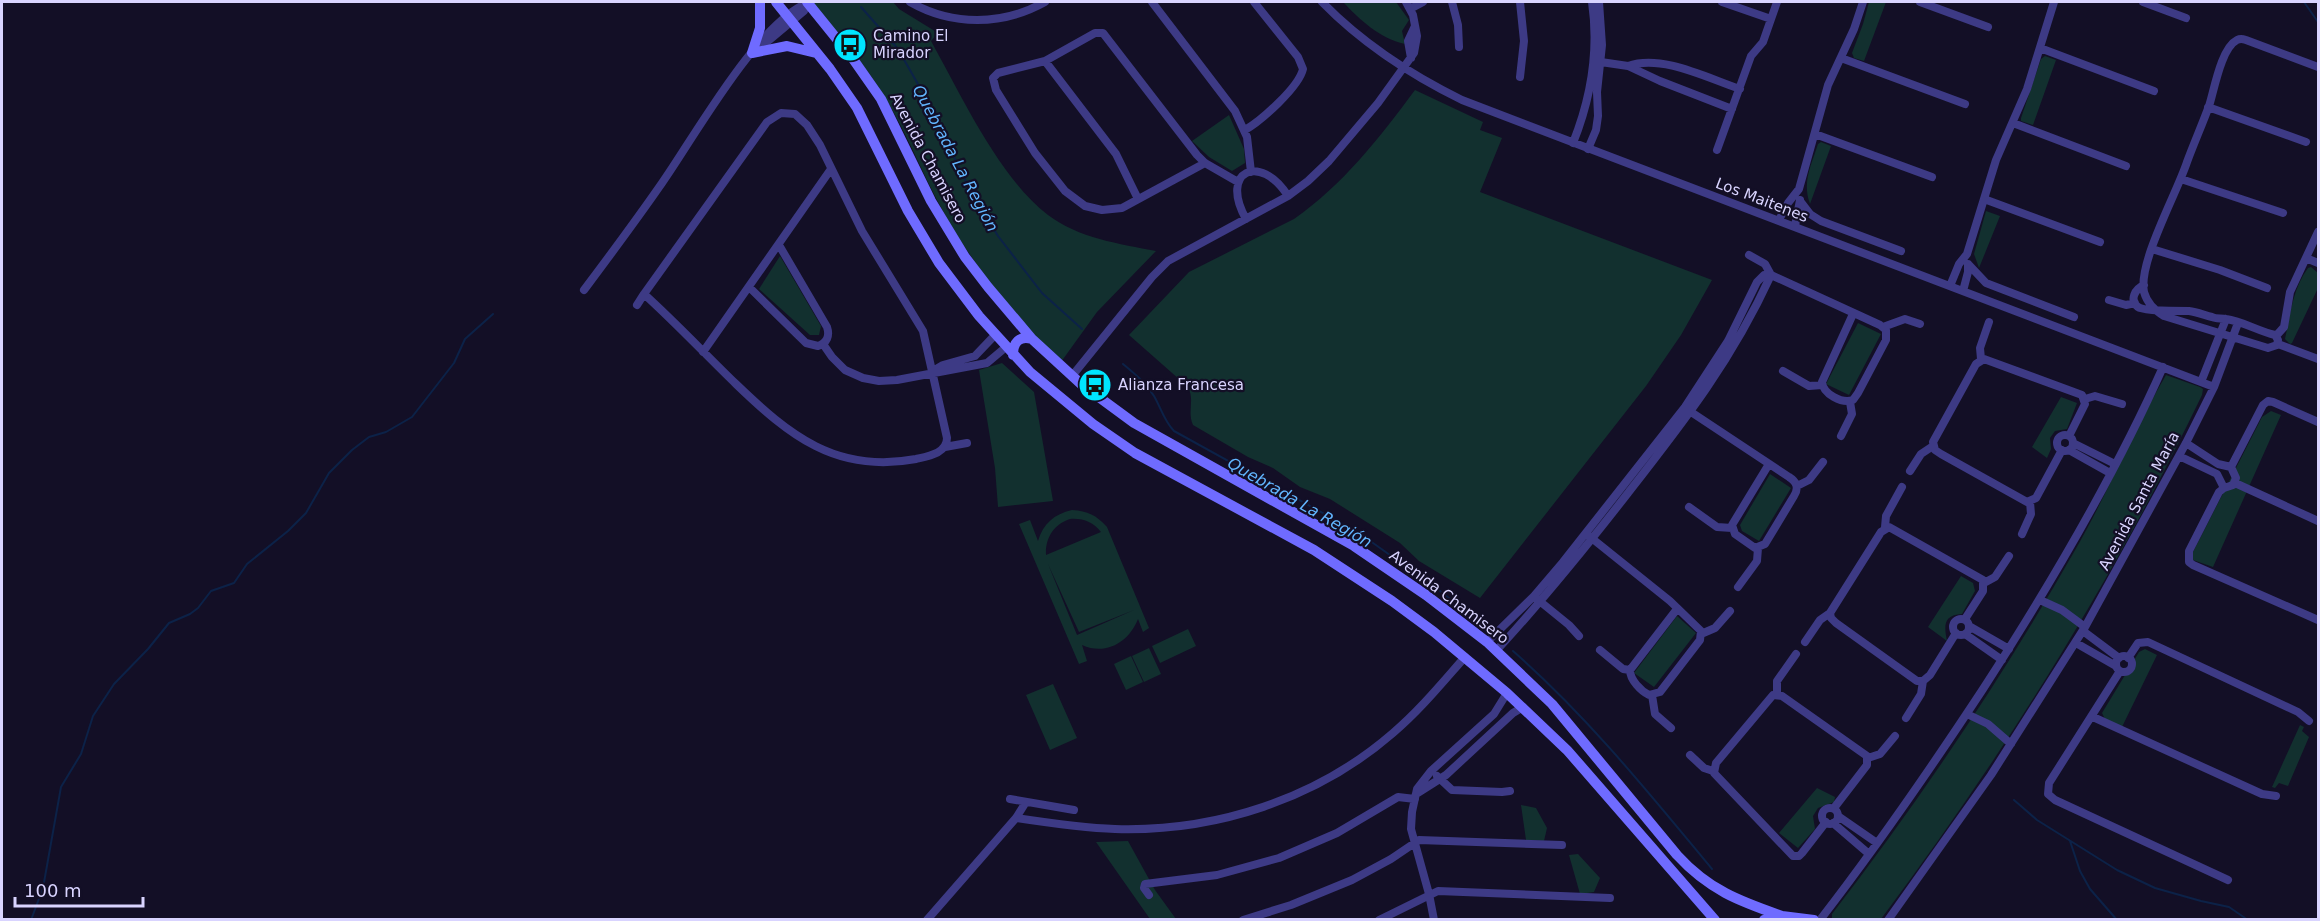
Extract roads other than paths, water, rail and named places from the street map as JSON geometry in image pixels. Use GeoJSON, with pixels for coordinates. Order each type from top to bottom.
{"type":"FeatureCollection","features":[{"type":"Feature","properties":{"kind":"street"},"geometry":{"type":"LineString","coordinates":[[752,53],[760,28],[760,2]]}},
{"type":"Feature","properties":{"kind":"street"},"geometry":{"type":"LineString","coordinates":[[776,2],[817,53],[863,118],[896,188],[929,248],[959,291],[1010,351],[1050,389],[1115,439],[1164,470],[1279,530],[1341,567],[1417,618],[1507,693],[1553,736],[1715,920]]}},
{"type":"Feature","properties":{"kind":"street"},"geometry":{"type":"LineString","coordinates":[[584,290],[637,219],[752,53],[770,31],[790,18],[799,5],[809,2]]}},
{"type":"Feature","properties":{"kind":"street","name":"Avenida Chamisero"},"geometry":{"type":"LineString","coordinates":[[809,2],[881,99],[931,201],[965,257],[1032,339],[1103,401],[1156,437],[1302,516],[1362,552],[1426,595],[1486,642],[1540,691],[1677,855],[1696,874],[1726,895],[1782,916]]}},
{"type":"Feature","properties":{"kind":"street"},"geometry":{"type":"LineString","coordinates":[[910,2],[937,14],[974,21],[1005,18],[1041,2]]}},
{"type":"Feature","properties":{"kind":"street"},"geometry":{"type":"LineString","coordinates":[[1152,2],[1232,105],[1245,130],[1251,172]]}},
{"type":"Feature","properties":{"kind":"street"},"geometry":{"type":"LineString","coordinates":[[1245,130],[1258,122],[1270,110],[1298,80],[1303,69],[1298,57],[1254,2]]}},
{"type":"Feature","properties":{"kind":"street","name":"Los Maitenes"},"geometry":{"type":"LineString","coordinates":[[1322,2],[1366,42],[1403,69],[1462,100],[2214,387]]}},
{"type":"Feature","properties":{"kind":"street"},"geometry":{"type":"LineString","coordinates":[[1072,376],[1162,266],[1183,251],[1288,196],[1308,181],[1343,145],[1411,58],[1408,41],[1415,26],[1406,2]]}},
{"type":"Feature","properties":{"kind":"street"},"geometry":{"type":"LineString","coordinates":[[1410,9],[1423,2]]}},
{"type":"Feature","properties":{"kind":"street"},"geometry":{"type":"LineString","coordinates":[[1452,2],[1458,25],[1459,47]]}},
{"type":"Feature","properties":{"kind":"street"},"geometry":{"type":"LineString","coordinates":[[1520,2],[1524,40],[1520,77]]}},
{"type":"Feature","properties":{"kind":"street"},"geometry":{"type":"LineString","coordinates":[[1588,149],[1598,123],[1597,61],[1592,2]]}},
{"type":"Feature","properties":{"kind":"street"},"geometry":{"type":"LineString","coordinates":[[1573,143],[1585,109],[1597,61],[1602,24],[1599,2]]}},
{"type":"Feature","properties":{"kind":"street"},"geometry":{"type":"LineString","coordinates":[[1722,2],[1771,19]]}},
{"type":"Feature","properties":{"kind":"street"},"geometry":{"type":"LineString","coordinates":[[1717,150],[1751,56],[1762,44],[1777,2]]}},
{"type":"Feature","properties":{"kind":"street"},"geometry":{"type":"LineString","coordinates":[[1795,226],[1800,201],[1799,189],[1824,96],[1854,29],[1863,2]]}},
{"type":"Feature","properties":{"kind":"street"},"geometry":{"type":"LineString","coordinates":[[1920,2],[1988,27]]}},
{"type":"Feature","properties":{"kind":"street"},"geometry":{"type":"LineString","coordinates":[[1950,286],[1959,264],[1967,254],[1996,160],[2013,123],[2054,2]]}},
{"type":"Feature","properties":{"kind":"street"},"geometry":{"type":"LineString","coordinates":[[2143,2],[2186,18]]}},
{"type":"Feature","properties":{"kind":"street"},"geometry":{"type":"LineString","coordinates":[[1205,163],[1122,208],[1092,209],[1079,203],[1059,183],[1023,137],[992,80],[998,73],[1045,61],[1095,33],[1103,33],[1205,163],[1238,182]]}},
{"type":"Feature","properties":{"kind":"street"},"geometry":{"type":"LineString","coordinates":[[2319,67],[2246,40],[2237,40],[2223,61],[2181,179],[2152,249],[2144,285],[2146,297],[2152,308],[2164,316],[2189,322],[2220,335],[2233,336],[2274,348],[2284,327],[2290,292],[2319,231]]}},
{"type":"Feature","properties":{"kind":"street"},"geometry":{"type":"LineString","coordinates":[[752,53],[787,46],[817,53]]}},
{"type":"Feature","properties":{"kind":"street"},"geometry":{"type":"LineString","coordinates":[[2040,48],[2154,91]]}},
{"type":"Feature","properties":{"kind":"street"},"geometry":{"type":"LineString","coordinates":[[1841,58],[1965,104]]}},
{"type":"Feature","properties":{"kind":"street"},"geometry":{"type":"LineString","coordinates":[[1045,61],[1116,154],[1138,199]]}},
{"type":"Feature","properties":{"kind":"street"},"geometry":{"type":"LineString","coordinates":[[1597,61],[1629,66],[1660,81],[1732,109]]}},
{"type":"Feature","properties":{"kind":"street"},"geometry":{"type":"LineString","coordinates":[[1629,66],[1644,62],[1659,62],[1740,89]]}},
{"type":"Feature","properties":{"kind":"street"},"geometry":{"type":"LineString","coordinates":[[2208,107],[2306,142]]}},
{"type":"Feature","properties":{"kind":"street"},"geometry":{"type":"LineString","coordinates":[[637,305],[759,132],[773,116],[788,112],[795,114],[803,120],[815,138],[871,247],[920,323],[947,438],[945,447]]}},
{"type":"Feature","properties":{"kind":"street"},"geometry":{"type":"LineString","coordinates":[[2013,123],[2126,166]]}},
{"type":"Feature","properties":{"kind":"street"},"geometry":{"type":"LineString","coordinates":[[1815,134],[1932,177]]}},
{"type":"Feature","properties":{"kind":"street"},"geometry":{"type":"LineString","coordinates":[[703,352],[831,169]]}},
{"type":"Feature","properties":{"kind":"street"},"geometry":{"type":"LineString","coordinates":[[1246,219],[1236,201],[1236,191],[1238,182],[1251,172],[1263,172],[1270,175],[1281,185],[1288,196]]}},
{"type":"Feature","properties":{"kind":"street"},"geometry":{"type":"LineString","coordinates":[[2181,179],[2283,213]]}},
{"type":"Feature","properties":{"kind":"street"},"geometry":{"type":"LineString","coordinates":[[1779,220],[1788,202],[1799,189]]}},
{"type":"Feature","properties":{"kind":"street"},"geometry":{"type":"LineString","coordinates":[[1984,199],[2100,242]]}},
{"type":"Feature","properties":{"kind":"street"},"geometry":{"type":"LineString","coordinates":[[1800,201],[1810,214],[1821,221],[1901,251]]}},
{"type":"Feature","properties":{"kind":"street"},"geometry":{"type":"LineString","coordinates":[[749,286],[806,343],[815,346],[823,344],[828,337],[827,327],[779,245]]}},
{"type":"Feature","properties":{"kind":"street"},"geometry":{"type":"LineString","coordinates":[[2152,249],[2267,288]]}},
{"type":"Feature","properties":{"kind":"street"},"geometry":{"type":"LineString","coordinates":[[1963,291],[1968,265],[1967,254]]}},
{"type":"Feature","properties":{"kind":"street"},"geometry":{"type":"LineString","coordinates":[[1749,255],[1765,264],[1771,275]]}},
{"type":"Feature","properties":{"kind":"street"},"geometry":{"type":"LineString","coordinates":[[2306,258],[2319,263]]}},
{"type":"Feature","properties":{"kind":"street"},"geometry":{"type":"LineString","coordinates":[[1968,265],[1986,283],[2074,317]]}},
{"type":"Feature","properties":{"kind":"street"},"geometry":{"type":"LineString","coordinates":[[1496,651],[1540,603],[1640,471],[1728,341],[1757,282],[1764,275],[1771,275],[1883,327],[1887,333],[1886,340],[1858,393],[1850,402]]}},
{"type":"Feature","properties":{"kind":"street"},"geometry":{"type":"LineString","coordinates":[[1640,471],[1692,412],[1736,345],[1771,275]]}},
{"type":"Feature","properties":{"kind":"street"},"geometry":{"type":"LineString","coordinates":[[2144,285],[2135,291],[2133,297],[2135,303],[2143,309],[2196,312],[2226,319],[2319,359]]}},
{"type":"Feature","properties":{"kind":"street"},"geometry":{"type":"LineString","coordinates":[[644,294],[776,422],[802,440],[854,459],[888,461],[922,457],[945,447],[967,442]]}},
{"type":"Feature","properties":{"kind":"street"},"geometry":{"type":"LineString","coordinates":[[2109,300],[2126,305],[2135,303]]}},
{"type":"Feature","properties":{"kind":"street"},"geometry":{"type":"LineString","coordinates":[[1850,402],[1827,392],[1822,385],[1822,379],[1854,314]]}},
{"type":"Feature","properties":{"kind":"street"},"geometry":{"type":"LineString","coordinates":[[1883,327],[1905,319],[1920,324]]}},
{"type":"Feature","properties":{"kind":"street"},"geometry":{"type":"LineString","coordinates":[[2201,382],[2226,319]]}},
{"type":"Feature","properties":{"kind":"street"},"geometry":{"type":"LineString","coordinates":[[1981,359],[1980,348],[1989,322]]}},
{"type":"Feature","properties":{"kind":"street","name":"Avenida Santa María"},"geometry":{"type":"LineString","coordinates":[[1888,920],[1962,818],[2076,643],[2186,443],[2214,387],[2238,323]]}},
{"type":"Feature","properties":{"kind":"street"},"geometry":{"type":"LineString","coordinates":[[933,371],[943,365],[975,356],[995,334]]}},
{"type":"Feature","properties":{"kind":"street"},"geometry":{"type":"LineString","coordinates":[[823,344],[837,363],[851,373],[863,378],[897,380],[933,371],[987,363],[1010,351],[1018,339],[1024,337],[1032,339]]}},
{"type":"Feature","properties":{"kind":"street"},"geometry":{"type":"LineString","coordinates":[[1728,341],[1736,345]]}},
{"type":"Feature","properties":{"kind":"street"},"geometry":{"type":"LineString","coordinates":[[1981,359],[1990,360],[2080,394],[2085,399]]}},
{"type":"Feature","properties":{"kind":"street"},"geometry":{"type":"LineString","coordinates":[[1981,359],[1935,437],[1934,446],[1941,454],[2024,501],[2030,502],[2036,498],[2068,445],[2084,407],[2085,399]]}},
{"type":"Feature","properties":{"kind":"street"},"geometry":{"type":"LineString","coordinates":[[1820,920],[1934,764],[2040,600],[2115,464],[2163,367]]}},
{"type":"Feature","properties":{"kind":"street"},"geometry":{"type":"LineString","coordinates":[[1783,371],[1809,386],[1822,385]]}},
{"type":"Feature","properties":{"kind":"street"},"geometry":{"type":"LineString","coordinates":[[2085,399],[2095,396],[2122,404]]}},
{"type":"Feature","properties":{"kind":"street"},"geometry":{"type":"LineString","coordinates":[[2231,467],[2263,405],[2268,401],[2319,422]]}},
{"type":"Feature","properties":{"kind":"street"},"geometry":{"type":"LineString","coordinates":[[1840,436],[1852,414],[1850,402]]}},
{"type":"Feature","properties":{"kind":"street"},"geometry":{"type":"LineString","coordinates":[[1685,407],[1792,479],[1797,486]]}},
{"type":"Feature","properties":{"kind":"street"},"geometry":{"type":"LineString","coordinates":[[2186,443],[2218,464],[2231,467]]}},
{"type":"Feature","properties":{"kind":"street"},"geometry":{"type":"LineString","coordinates":[[2068,445],[2115,464]]}},
{"type":"Feature","properties":{"kind":"street"},"geometry":{"type":"LineString","coordinates":[[2068,445],[2110,473]]}},
{"type":"Feature","properties":{"kind":"street"},"geometry":{"type":"LineString","coordinates":[[1910,471],[1923,451],[1934,446]]}},
{"type":"Feature","properties":{"kind":"street"},"geometry":{"type":"LineString","coordinates":[[2179,456],[2217,474],[2224,488]]}},
{"type":"Feature","properties":{"kind":"street"},"geometry":{"type":"LineString","coordinates":[[1769,464],[1734,520],[1732,528],[1735,534],[1751,546],[1758,548],[1765,544],[1794,496],[1797,486],[1809,480],[1823,462]]}},
{"type":"Feature","properties":{"kind":"street"},"geometry":{"type":"LineString","coordinates":[[2231,467],[2236,478],[2235,483],[2219,492],[2189,551],[2189,562],[2193,566],[2319,620]]}},
{"type":"Feature","properties":{"kind":"street"},"geometry":{"type":"LineString","coordinates":[[2235,483],[2319,521]]}},
{"type":"Feature","properties":{"kind":"street"},"geometry":{"type":"LineString","coordinates":[[1805,642],[1820,620],[1830,613],[1885,527],[1886,516],[1902,487]]}},
{"type":"Feature","properties":{"kind":"street"},"geometry":{"type":"LineString","coordinates":[[2022,534],[2031,514],[2030,502]]}},
{"type":"Feature","properties":{"kind":"street"},"geometry":{"type":"LineString","coordinates":[[1689,507],[1717,527],[1732,528]]}},
{"type":"Feature","properties":{"kind":"street"},"geometry":{"type":"LineString","coordinates":[[1885,527],[1892,528],[1976,576],[1984,583]]}},
{"type":"Feature","properties":{"kind":"street"},"geometry":{"type":"LineString","coordinates":[[1486,642],[1534,596],[1589,536]]}},
{"type":"Feature","properties":{"kind":"street"},"geometry":{"type":"LineString","coordinates":[[1589,536],[1670,600],[1677,609],[1698,626],[1701,634],[1700,640],[1660,692],[1652,695],[1643,691],[1631,677],[1630,670],[1677,609]]}},
{"type":"Feature","properties":{"kind":"street"},"geometry":{"type":"LineString","coordinates":[[1738,587],[1757,561],[1758,548]]}},
{"type":"Feature","properties":{"kind":"street"},"geometry":{"type":"LineString","coordinates":[[1984,583],[1995,577],[2009,555]]}},
{"type":"Feature","properties":{"kind":"street"},"geometry":{"type":"LineString","coordinates":[[1906,718],[1921,694],[1923,681],[1930,675],[1964,628],[1983,591],[1984,583]]}},
{"type":"Feature","properties":{"kind":"street"},"geometry":{"type":"LineString","coordinates":[[1534,596],[1579,636]]}},
{"type":"Feature","properties":{"kind":"street"},"geometry":{"type":"LineString","coordinates":[[2040,600],[2062,610],[2121,663]]}},
{"type":"Feature","properties":{"kind":"street"},"geometry":{"type":"LineString","coordinates":[[1701,634],[1715,628],[1730,611]]}},
{"type":"Feature","properties":{"kind":"street"},"geometry":{"type":"LineString","coordinates":[[1830,613],[1836,623],[1914,680],[1923,681]]}},
{"type":"Feature","properties":{"kind":"street"},"geometry":{"type":"LineString","coordinates":[[1964,628],[2009,649]]}},
{"type":"Feature","properties":{"kind":"street"},"geometry":{"type":"LineString","coordinates":[[1964,628],[2002,660]]}},
{"type":"Feature","properties":{"kind":"street"},"geometry":{"type":"LineString","coordinates":[[2228,880],[2050,797],[2047,792],[2049,783],[2092,717],[2121,663],[2138,643],[2148,642],[2298,712],[2309,721]]}},
{"type":"Feature","properties":{"kind":"street"},"geometry":{"type":"LineString","coordinates":[[2076,643],[2121,663]]}},
{"type":"Feature","properties":{"kind":"street"},"geometry":{"type":"LineString","coordinates":[[1600,650],[1623,669],[1630,670]]}},
{"type":"Feature","properties":{"kind":"street"},"geometry":{"type":"LineString","coordinates":[[1777,694],[1777,681],[1796,654]]}},
{"type":"Feature","properties":{"kind":"street"},"geometry":{"type":"LineString","coordinates":[[1016,818],[1097,828],[1148,829],[1203,822],[1262,808],[1318,784],[1365,755],[1418,709],[1465,657]]}},
{"type":"Feature","properties":{"kind":"street"},"geometry":{"type":"LineString","coordinates":[[1434,920],[1414,842],[1411,818],[1418,787],[1431,771],[1494,714],[1507,693]]}},
{"type":"Feature","properties":{"kind":"street"},"geometry":{"type":"LineString","coordinates":[[1690,755],[1704,768],[1713,771],[1793,856],[1801,855],[1833,818],[1867,765],[1868,758],[1777,694]]}},
{"type":"Feature","properties":{"kind":"street"},"geometry":{"type":"LineString","coordinates":[[1713,771],[1716,763],[1771,696],[1777,694]]}},
{"type":"Feature","properties":{"kind":"street"},"geometry":{"type":"LineString","coordinates":[[1652,695],[1654,714],[1671,728]]}},
{"type":"Feature","properties":{"kind":"street"},"geometry":{"type":"LineString","coordinates":[[1149,895],[1144,888],[1145,885],[1204,878],[1272,860],[1337,833],[1366,818],[1398,797],[1415,797],[1468,756],[1513,713],[1523,707]]}},
{"type":"Feature","properties":{"kind":"street"},"geometry":{"type":"LineString","coordinates":[[1967,714],[1988,724],[2012,744]]}},
{"type":"Feature","properties":{"kind":"street"},"geometry":{"type":"LineString","coordinates":[[2092,717],[2262,794],[2276,795]]}},
{"type":"Feature","properties":{"kind":"street"},"geometry":{"type":"LineString","coordinates":[[1553,736],[1564,734],[1569,725]]}},
{"type":"Feature","properties":{"kind":"street"},"geometry":{"type":"LineString","coordinates":[[1868,758],[1880,754],[1895,736]]}},
{"type":"Feature","properties":{"kind":"street"},"geometry":{"type":"LineString","coordinates":[[1431,771],[1452,790],[1502,792],[1510,790]]}},
{"type":"Feature","properties":{"kind":"street"},"geometry":{"type":"LineString","coordinates":[[1010,799],[1074,810]]}},
{"type":"Feature","properties":{"kind":"street"},"geometry":{"type":"LineString","coordinates":[[927,920],[1016,818],[1026,802]]}},
{"type":"Feature","properties":{"kind":"street"},"geometry":{"type":"LineString","coordinates":[[1833,818],[1877,843]]}},
{"type":"Feature","properties":{"kind":"street"},"geometry":{"type":"LineString","coordinates":[[1833,818],[1869,854]]}},
{"type":"Feature","properties":{"kind":"street"},"geometry":{"type":"LineString","coordinates":[[1243,920],[1291,905],[1352,880],[1391,859],[1414,842],[1426,840],[1562,845]]}},
{"type":"Feature","properties":{"kind":"street"},"geometry":{"type":"LineString","coordinates":[[1379,920],[1438,891],[1610,898]]}},
{"type":"Feature","properties":{"kind":"street"},"geometry":{"type":"LineString","coordinates":[[1764,920],[1782,916],[1814,920]]}},
{"type":"Feature","properties":{"kind":"waterway"},"geometry":{"type":"LineString","coordinates":[[2304,2],[2318,22]]}},
{"type":"Feature","properties":{"kind":"waterway","name":"Quebrada La Región"},"geometry":{"type":"LineString","coordinates":[[861,7],[898,49],[923,93],[970,190],[998,236],[1042,293],[1082,329]]}},
{"type":"Feature","properties":{"kind":"waterway"},"geometry":{"type":"LineString","coordinates":[[31,920],[43,888],[61,787],[81,754],[93,716],[114,684],[148,649],[169,623],[198,608],[211,591],[234,583],[247,564],[288,531],[306,513],[329,473],[352,450],[369,437],[386,432],[412,417],[454,363],[465,339],[493,314]]}},
{"type":"Feature","properties":{"kind":"waterway","name":"Quebrada La Región"},"geometry":{"type":"LineString","coordinates":[[1123,364],[1151,391],[1165,419],[1174,431],[1359,533],[1439,590],[1489,631]]}},
{"type":"Feature","properties":{"kind":"waterway","name":"Quebrada La Región"},"geometry":{"type":"LineString","coordinates":[[1513,651],[1592,729],[1712,869]]}},
{"type":"Feature","properties":{"kind":"waterway"},"geometry":{"type":"LineString","coordinates":[[2014,800],[2037,820],[2117,870],[2155,888],[2229,907],[2248,920]]}},
{"type":"Feature","properties":{"kind":"waterway"},"geometry":{"type":"LineString","coordinates":[[2070,841],[2080,871],[2090,889],[2117,920]]}},
{"type":"Feature","properties":{"kind":"place","name":"Camino El Mirador"},"geometry":{"type":"Point","coordinates":[850,45]}},
{"type":"Feature","properties":{"kind":"place","name":"Alianza Francesa"},"geometry":{"type":"Point","coordinates":[1095,385]}}]}
